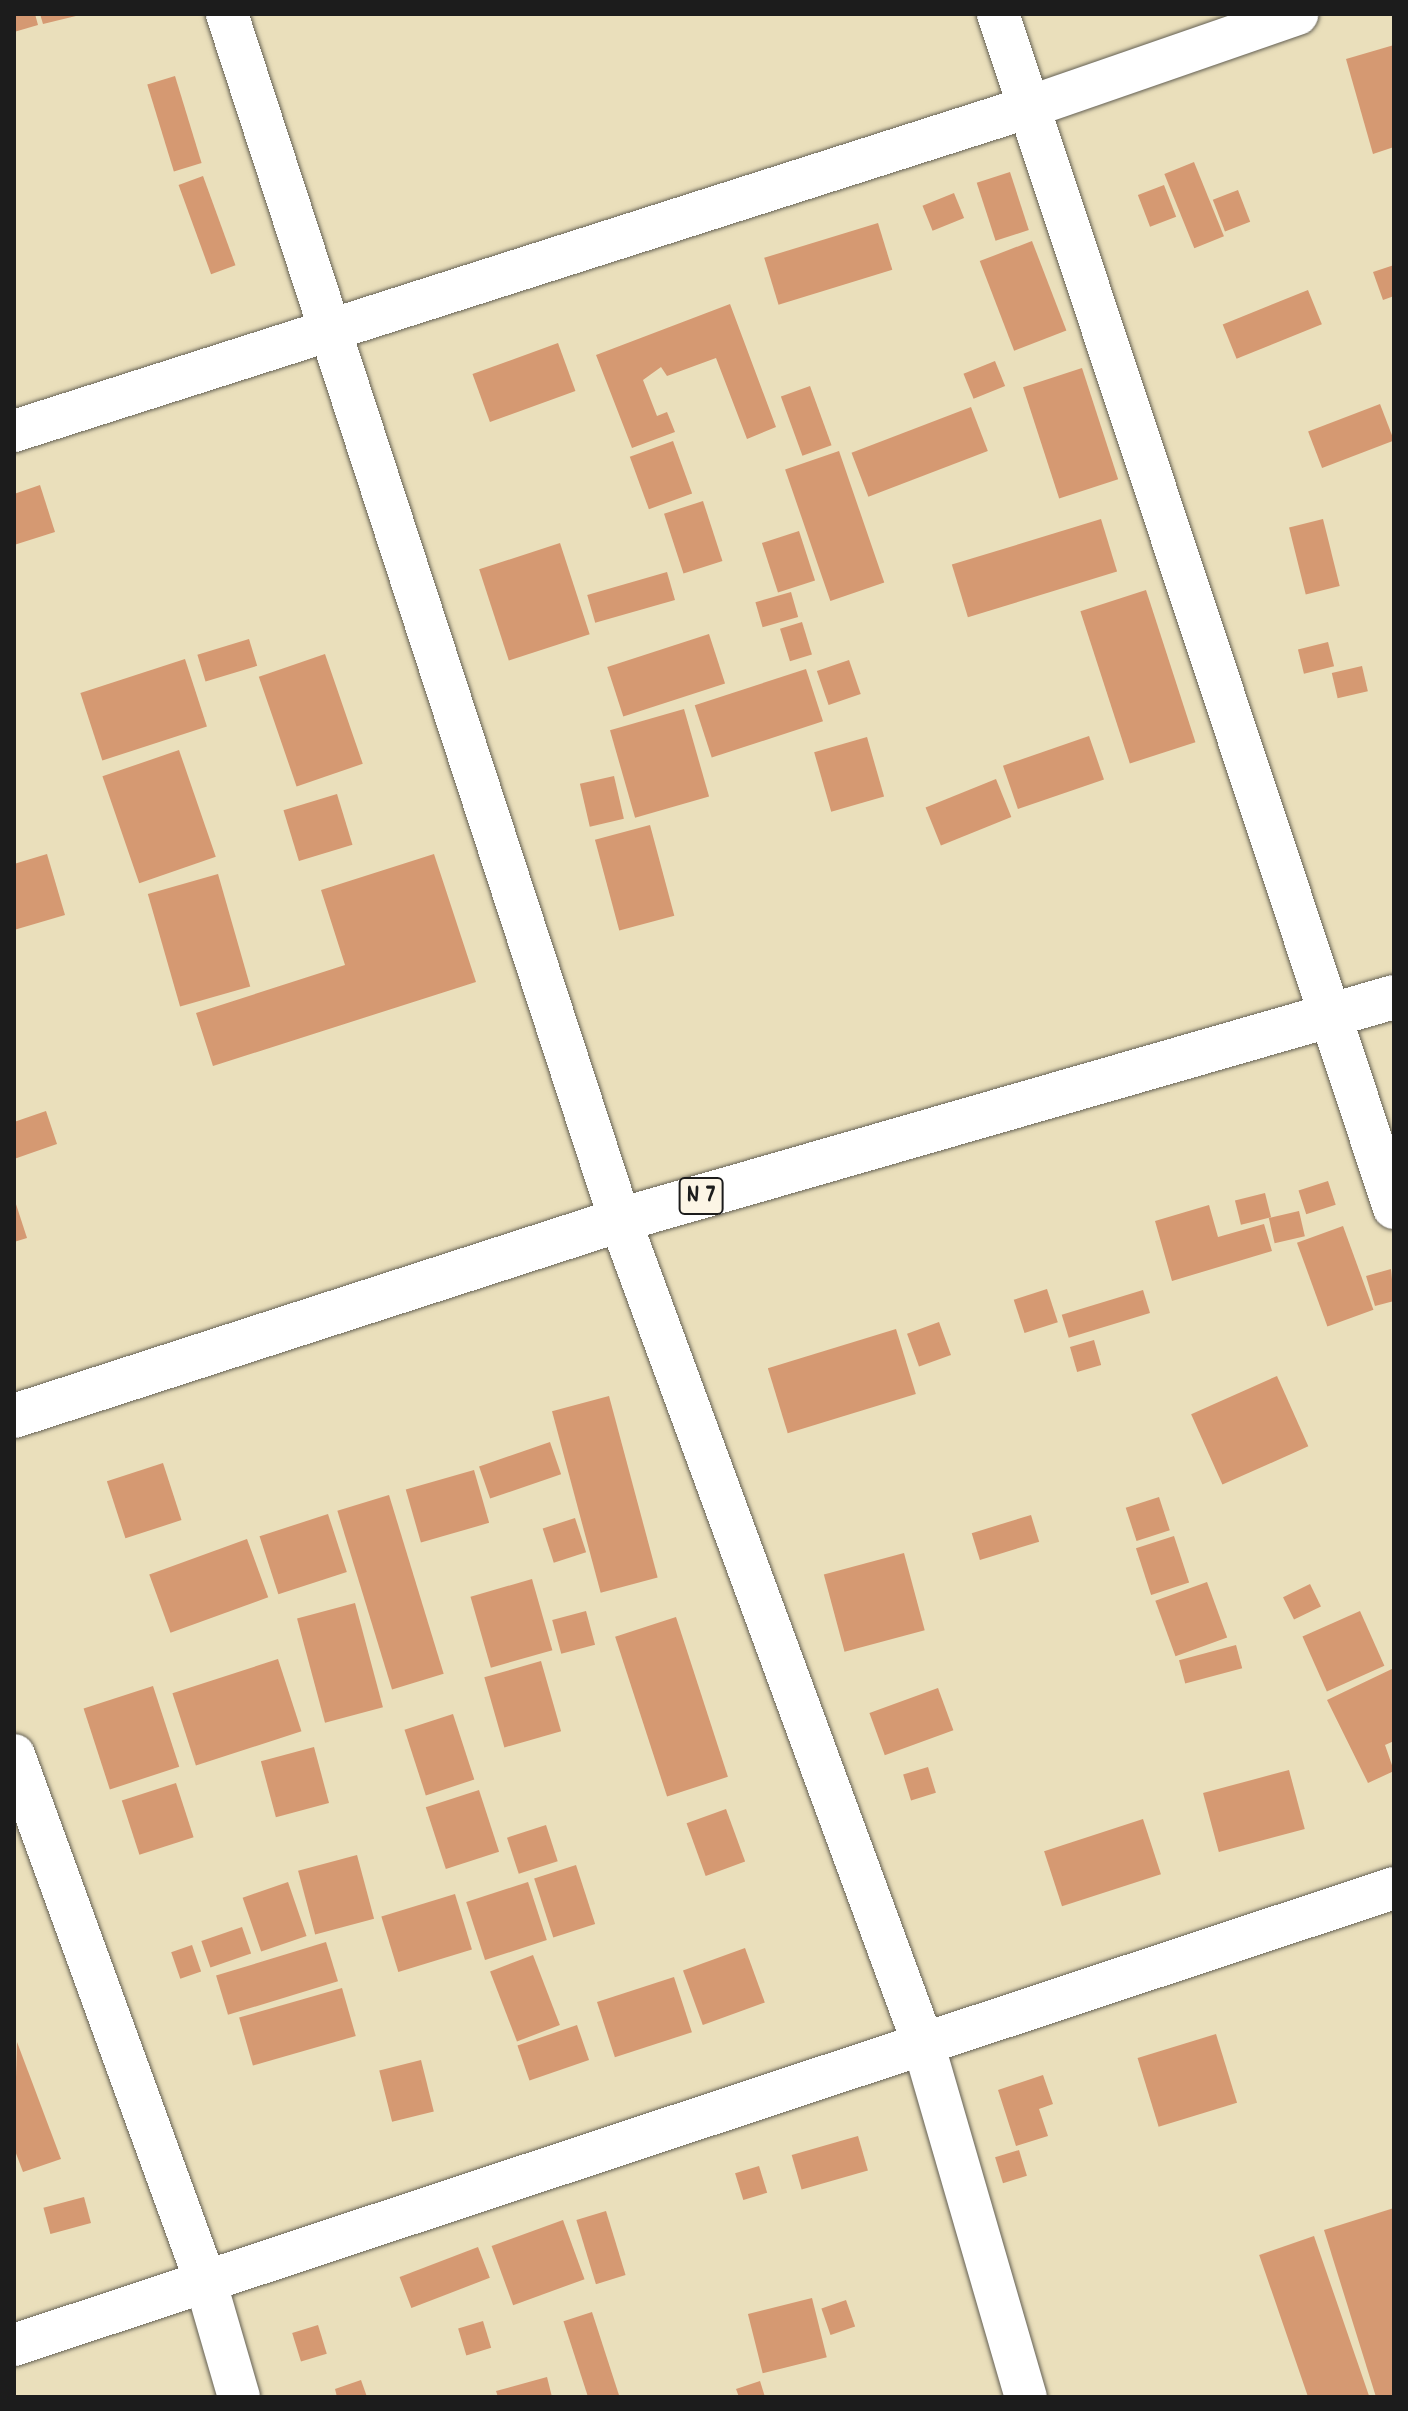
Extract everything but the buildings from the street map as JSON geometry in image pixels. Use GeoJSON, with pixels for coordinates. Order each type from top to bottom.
{"type":"FeatureCollection","features":[{"type":"Feature","properties":{"kind":"highway","name":"N 7"},"geometry":{"type":"LineString","coordinates":[[14,1416],[620,1220],[1324,1013],[1394,997]]}},
{"type":"Feature","properties":{"kind":"street"},"geometry":{"type":"LineString","coordinates":[[227,14],[620,1220],[923,2043],[1026,2397]]}},
{"type":"Feature","properties":{"kind":"street"},"geometry":{"type":"LineString","coordinates":[[998,14],[1324,1013],[1394,1208]]}},
{"type":"Feature","properties":{"kind":"street"},"geometry":{"type":"LineString","coordinates":[[14,431],[1029,107],[1297,14]]}},
{"type":"Feature","properties":{"kind":"street"},"geometry":{"type":"LineString","coordinates":[[14,1755],[205,2280],[239,2397]]}},
{"type":"Feature","properties":{"kind":"street"},"geometry":{"type":"LineString","coordinates":[[14,2345],[1394,1888]]}}]}
